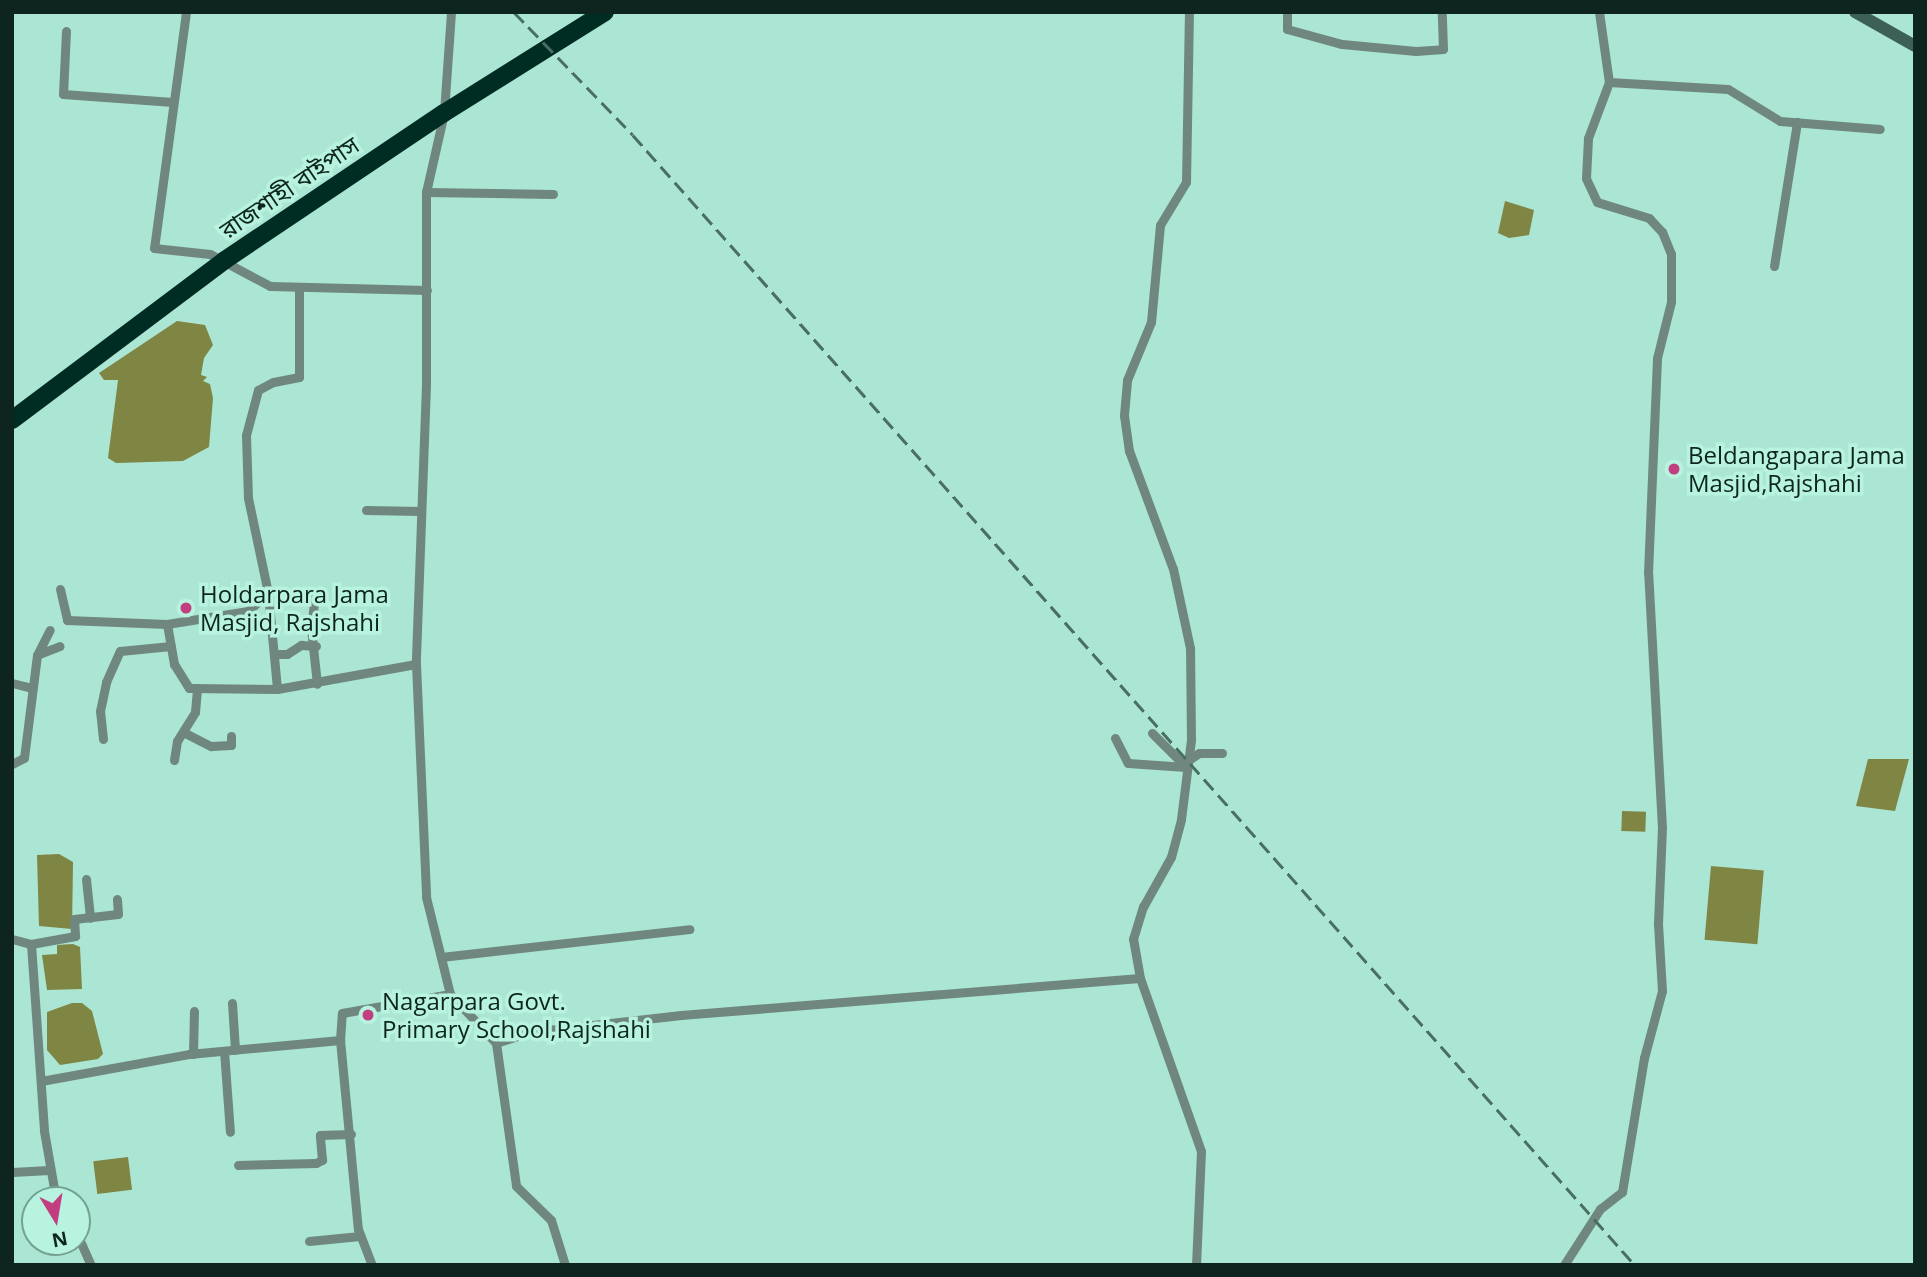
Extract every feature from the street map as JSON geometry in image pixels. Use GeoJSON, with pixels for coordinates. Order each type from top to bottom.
{"type":"FeatureCollection","features":[{"type":"Feature","properties":{"kind":"highway","name":"রাজশাহী বাইপাস"},"geometry":{"type":"LineString","coordinates":[[12,420],[225,260],[444,113],[604,12]]}},
{"type":"Feature","properties":{"kind":"street"},"geometry":{"type":"LineString","coordinates":[[186,12],[154,248],[211,254],[271,286],[299,290],[427,290]]}},
{"type":"Feature","properties":{"kind":"street"},"geometry":{"type":"LineString","coordinates":[[451,12],[444,113],[426,192],[427,290],[416,664],[426,897],[450,994],[496,1043],[516,1186],[551,1220],[565,1265]]}},
{"type":"Feature","properties":{"kind":"street"},"geometry":{"type":"LineString","coordinates":[[1189,12],[1186,182],[1160,225],[1151,322],[1127,380],[1124,415],[1129,451],[1173,569],[1190,648],[1191,740],[1181,820],[1171,857],[1143,907],[1133,939],[1140,978],[1201,1151],[1196,1265]]}},
{"type":"Feature","properties":{"kind":"street"},"geometry":{"type":"LineString","coordinates":[[1287,12],[1287,29],[1342,44],[1416,51],[1443,49],[1442,12]]}},
{"type":"Feature","properties":{"kind":"street"},"geometry":{"type":"LineString","coordinates":[[1564,1265],[1600,1209],[1622,1192],[1644,1058],[1662,991],[1658,923],[1662,828],[1648,573],[1657,358],[1671,302],[1671,254],[1662,232],[1648,218],[1597,202],[1586,178],[1588,138],[1609,82],[1599,12]]}},
{"type":"Feature","properties":{"kind":"street"},"geometry":{"type":"LineString","coordinates":[[1855,12],[1915,46]]}},
{"type":"Feature","properties":{"kind":"street"},"geometry":{"type":"LineString","coordinates":[[66,31],[62,94],[173,102]]}},
{"type":"Feature","properties":{"kind":"street"},"geometry":{"type":"LineString","coordinates":[[1609,82],[1728,89],[1780,121],[1880,129]]}},
{"type":"Feature","properties":{"kind":"street"},"geometry":{"type":"LineString","coordinates":[[1774,266],[1797,122]]}},
{"type":"Feature","properties":{"kind":"street"},"geometry":{"type":"LineString","coordinates":[[426,192],[553,194]]}},
{"type":"Feature","properties":{"kind":"street"},"geometry":{"type":"LineString","coordinates":[[277,689],[268,593],[248,498],[246,435],[258,390],[273,382],[299,377],[299,290]]}},
{"type":"Feature","properties":{"kind":"street"},"geometry":{"type":"LineString","coordinates":[[366,510],[421,510]]}},
{"type":"Feature","properties":{"kind":"street"},"geometry":{"type":"LineString","coordinates":[[60,589],[67,620],[167,624],[248,611],[268,593]]}},
{"type":"Feature","properties":{"kind":"street"},"geometry":{"type":"LineString","coordinates":[[315,595],[312,628],[316,646],[317,684]]}},
{"type":"Feature","properties":{"kind":"street"},"geometry":{"type":"LineString","coordinates":[[167,624],[174,664],[188,688],[277,689],[317,684],[416,664]]}},
{"type":"Feature","properties":{"kind":"street"},"geometry":{"type":"LineString","coordinates":[[12,764],[24,758],[37,655],[50,630]]}},
{"type":"Feature","properties":{"kind":"street"},"geometry":{"type":"LineString","coordinates":[[275,654],[287,654],[301,645],[316,646]]}},
{"type":"Feature","properties":{"kind":"street"},"geometry":{"type":"LineString","coordinates":[[37,655],[60,646]]}},
{"type":"Feature","properties":{"kind":"street"},"geometry":{"type":"LineString","coordinates":[[103,739],[100,712],[106,682],[120,651],[171,646]]}},
{"type":"Feature","properties":{"kind":"street"},"geometry":{"type":"LineString","coordinates":[[12,684],[32,688]]}},
{"type":"Feature","properties":{"kind":"street"},"geometry":{"type":"LineString","coordinates":[[174,760],[177,741],[185,733],[195,712],[197,688]]}},
{"type":"Feature","properties":{"kind":"street"},"geometry":{"type":"LineString","coordinates":[[185,733],[211,747],[231,746],[230,736]]}},
{"type":"Feature","properties":{"kind":"street"},"geometry":{"type":"LineString","coordinates":[[1152,733],[1187,764]]}},
{"type":"Feature","properties":{"kind":"street"},"geometry":{"type":"LineString","coordinates":[[1115,738],[1128,763],[1187,764],[1199,753],[1222,752]]}},
{"type":"Feature","properties":{"kind":"street"},"geometry":{"type":"LineString","coordinates":[[86,879],[90,918]]}},
{"type":"Feature","properties":{"kind":"street"},"geometry":{"type":"LineString","coordinates":[[13,939],[31,944],[75,936],[74,919],[118,914],[117,899]]}},
{"type":"Feature","properties":{"kind":"street"},"geometry":{"type":"LineString","coordinates":[[441,957],[689,929]]}},
{"type":"Feature","properties":{"kind":"street"},"geometry":{"type":"LineString","coordinates":[[31,944],[41,1081],[53,1186]]}},
{"type":"Feature","properties":{"kind":"street"},"geometry":{"type":"LineString","coordinates":[[496,1043],[530,1032],[681,1016],[1140,978]]}},
{"type":"Feature","properties":{"kind":"street"},"geometry":{"type":"LineString","coordinates":[[372,1265],[360,1236],[340,1040],[342,1013],[450,994]]}},
{"type":"Feature","properties":{"kind":"street"},"geometry":{"type":"LineString","coordinates":[[232,1003],[235,1050]]}},
{"type":"Feature","properties":{"kind":"street"},"geometry":{"type":"LineString","coordinates":[[194,1012],[194,1054]]}},
{"type":"Feature","properties":{"kind":"street"},"geometry":{"type":"LineString","coordinates":[[41,1081],[194,1054],[340,1040]]}},
{"type":"Feature","properties":{"kind":"street"},"geometry":{"type":"LineString","coordinates":[[224,1051],[230,1132]]}},
{"type":"Feature","properties":{"kind":"street"},"geometry":{"type":"LineString","coordinates":[[238,1166],[316,1163],[322,1160],[320,1135],[351,1133]]}},
{"type":"Feature","properties":{"kind":"street"},"geometry":{"type":"LineString","coordinates":[[12,1172],[49,1170]]}},
{"type":"Feature","properties":{"kind":"street"},"geometry":{"type":"LineString","coordinates":[[309,1241],[360,1236]]}},
{"type":"Feature","properties":{"kind":"shaded area"},"geometry":{"type":"Polygon","coordinates":[[[1505,201],[1534,210],[1529,235],[1509,238],[1498,233],[1505,201]]]}},
{"type":"Feature","properties":{"kind":"shaded area"},"geometry":{"type":"Polygon","coordinates":[[[177,321],[205,325],[213,345],[204,358],[201,375],[207,377],[203,381],[210,384],[213,398],[209,447],[183,461],[116,463],[108,458],[118,380],[104,380],[99,373],[177,321]]]}},
{"type":"Feature","properties":{"kind":"shaded area"},"geometry":{"type":"Polygon","coordinates":[[[1868,759],[1909,759],[1895,811],[1856,806],[1868,759]]]}},
{"type":"Feature","properties":{"kind":"shaded area"},"geometry":{"type":"Polygon","coordinates":[[[1622,811],[1646,812],[1645,832],[1621,831],[1622,811]]]}},
{"type":"Feature","properties":{"kind":"shaded area"},"geometry":{"type":"Polygon","coordinates":[[[59,854],[73,862],[72,929],[39,926],[37,855],[59,854]]]}},
{"type":"Feature","properties":{"kind":"shaded area"},"geometry":{"type":"Polygon","coordinates":[[[1711,866],[1764,871],[1757,944],[1705,940],[1711,866]]]}},
{"type":"Feature","properties":{"kind":"shaded area"},"geometry":{"type":"Polygon","coordinates":[[[73,944],[80,947],[82,989],[47,990],[42,955],[57,954],[57,945],[73,944]]]}},
{"type":"Feature","properties":{"kind":"shaded area"},"geometry":{"type":"Polygon","coordinates":[[[72,1003],[82,1003],[92,1011],[103,1054],[98,1059],[60,1065],[47,1050],[47,1012],[72,1003]]]}},
{"type":"Feature","properties":{"kind":"shaded area"},"geometry":{"type":"Polygon","coordinates":[[[128,1157],[132,1190],[97,1194],[93,1161],[128,1157]]]}},
{"type":"Feature","properties":{"kind":"railway"},"geometry":{"type":"LineString","coordinates":[[514,12],[633,135],[1635,1265]]}},
{"type":"Feature","properties":{"kind":"place","name":"Beldangapara Jama Masjid,Rajshahi"},"geometry":{"type":"Point","coordinates":[1674,469]}},
{"type":"Feature","properties":{"kind":"place","name":"Holdarpara Jama Masjid, Rajshahi"},"geometry":{"type":"Point","coordinates":[186,608]}},
{"type":"Feature","properties":{"kind":"place","name":"Nagarpara Govt. Primary School,Rajshahi"},"geometry":{"type":"Point","coordinates":[368,1015]}}]}
